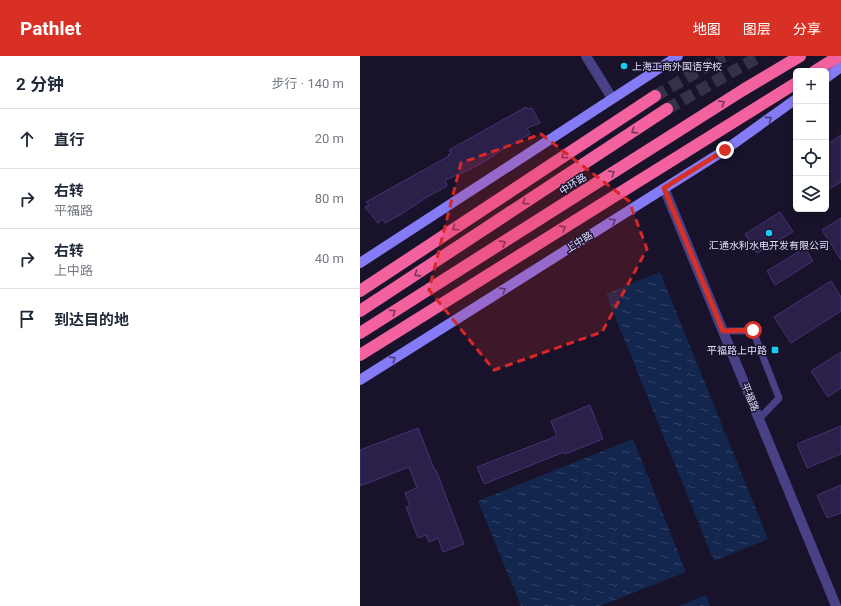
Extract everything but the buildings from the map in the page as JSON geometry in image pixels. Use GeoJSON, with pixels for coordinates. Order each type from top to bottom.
{"type":"FeatureCollection","features":[{"type":"Feature","properties":{"kind":"highway","name":"中环路"},"geometry":{"type":"LineString","coordinates":[[360,333],[743,90],[800,56]]}},
{"type":"Feature","properties":{"kind":"highway"},"geometry":{"type":"LineString","coordinates":[[820,68],[839,56]]}},
{"type":"Feature","properties":{"kind":"highway"},"geometry":{"type":"LineString","coordinates":[[360,355],[793,85]]}},
{"type":"Feature","properties":{"kind":"highway"},"geometry":{"type":"LineString","coordinates":[[360,291],[655,96]]}},
{"type":"Feature","properties":{"kind":"highway","name":"中环路"},"geometry":{"type":"LineString","coordinates":[[360,311],[666,110]]}},
{"type":"Feature","properties":{"kind":"highway"},"geometry":{"type":"LineString","coordinates":[[360,364],[506,264]]}},
{"type":"Feature","properties":{"kind":"main road"},"geometry":{"type":"LineString","coordinates":[[360,263],[678,56]]}},
{"type":"Feature","properties":{"kind":"main road"},"geometry":{"type":"LineString","coordinates":[[829,76],[841,67]]}},
{"type":"Feature","properties":{"kind":"main road","name":"上中路"},"geometry":{"type":"LineString","coordinates":[[360,380],[725,150],[793,101]]}},
{"type":"Feature","properties":{"kind":"street"},"geometry":{"type":"LineString","coordinates":[[586,56],[612,98]]}},
{"type":"Feature","properties":{"kind":"street","name":"平福路"},"geometry":{"type":"LineString","coordinates":[[664,188],[836,606]]}},
{"type":"Feature","properties":{"kind":"lane"},"geometry":{"type":"LineString","coordinates":[[723,331],[753,330],[779,398],[759,419]]}},
{"type":"Feature","properties":{"kind":"highlighted area"},"geometry":{"type":"Polygon","coordinates":[[[541,134],[629,201],[647,249],[602,332],[494,370],[429,290],[461,163],[541,134]]]}},
{"type":"Feature","properties":{"kind":"water"},"geometry":{"type":"Polygon","coordinates":[[[660,272],[768,539],[714,561],[606,294],[660,272]]]}},
{"type":"Feature","properties":{"kind":"water"},"geometry":{"type":"Polygon","coordinates":[[[633,439],[686,572],[600,606],[521,606],[478,501],[633,439]]]}},
{"type":"Feature","properties":{"kind":"water"},"geometry":{"type":"Polygon","coordinates":[[[706,595],[710,606],[679,606],[706,595]]]}},
{"type":"Feature","properties":{"kind":"tunnel"},"geometry":{"type":"LineString","coordinates":[[655,96],[724,56]]}},
{"type":"Feature","properties":{"kind":"tunnel"},"geometry":{"type":"LineString","coordinates":[[667,109],[760,56]]}},
{"type":"Feature","properties":{"kind":"place","name":"上海工商外国语学校"},"geometry":{"type":"Point","coordinates":[624,66]}},
{"type":"Feature","properties":{"kind":"place","name":"汇通水利水电开发有限公司"},"geometry":{"type":"Point","coordinates":[769,233]}},
{"type":"Feature","properties":{"kind":"place","name":"平福路上中路"},"geometry":{"type":"Point","coordinates":[775,350]}},
{"type":"Feature","properties":{"kind":"route"},"geometry":{"type":"LineString","coordinates":[[725,150],[664,188],[723,331],[753,330]]}}]}
